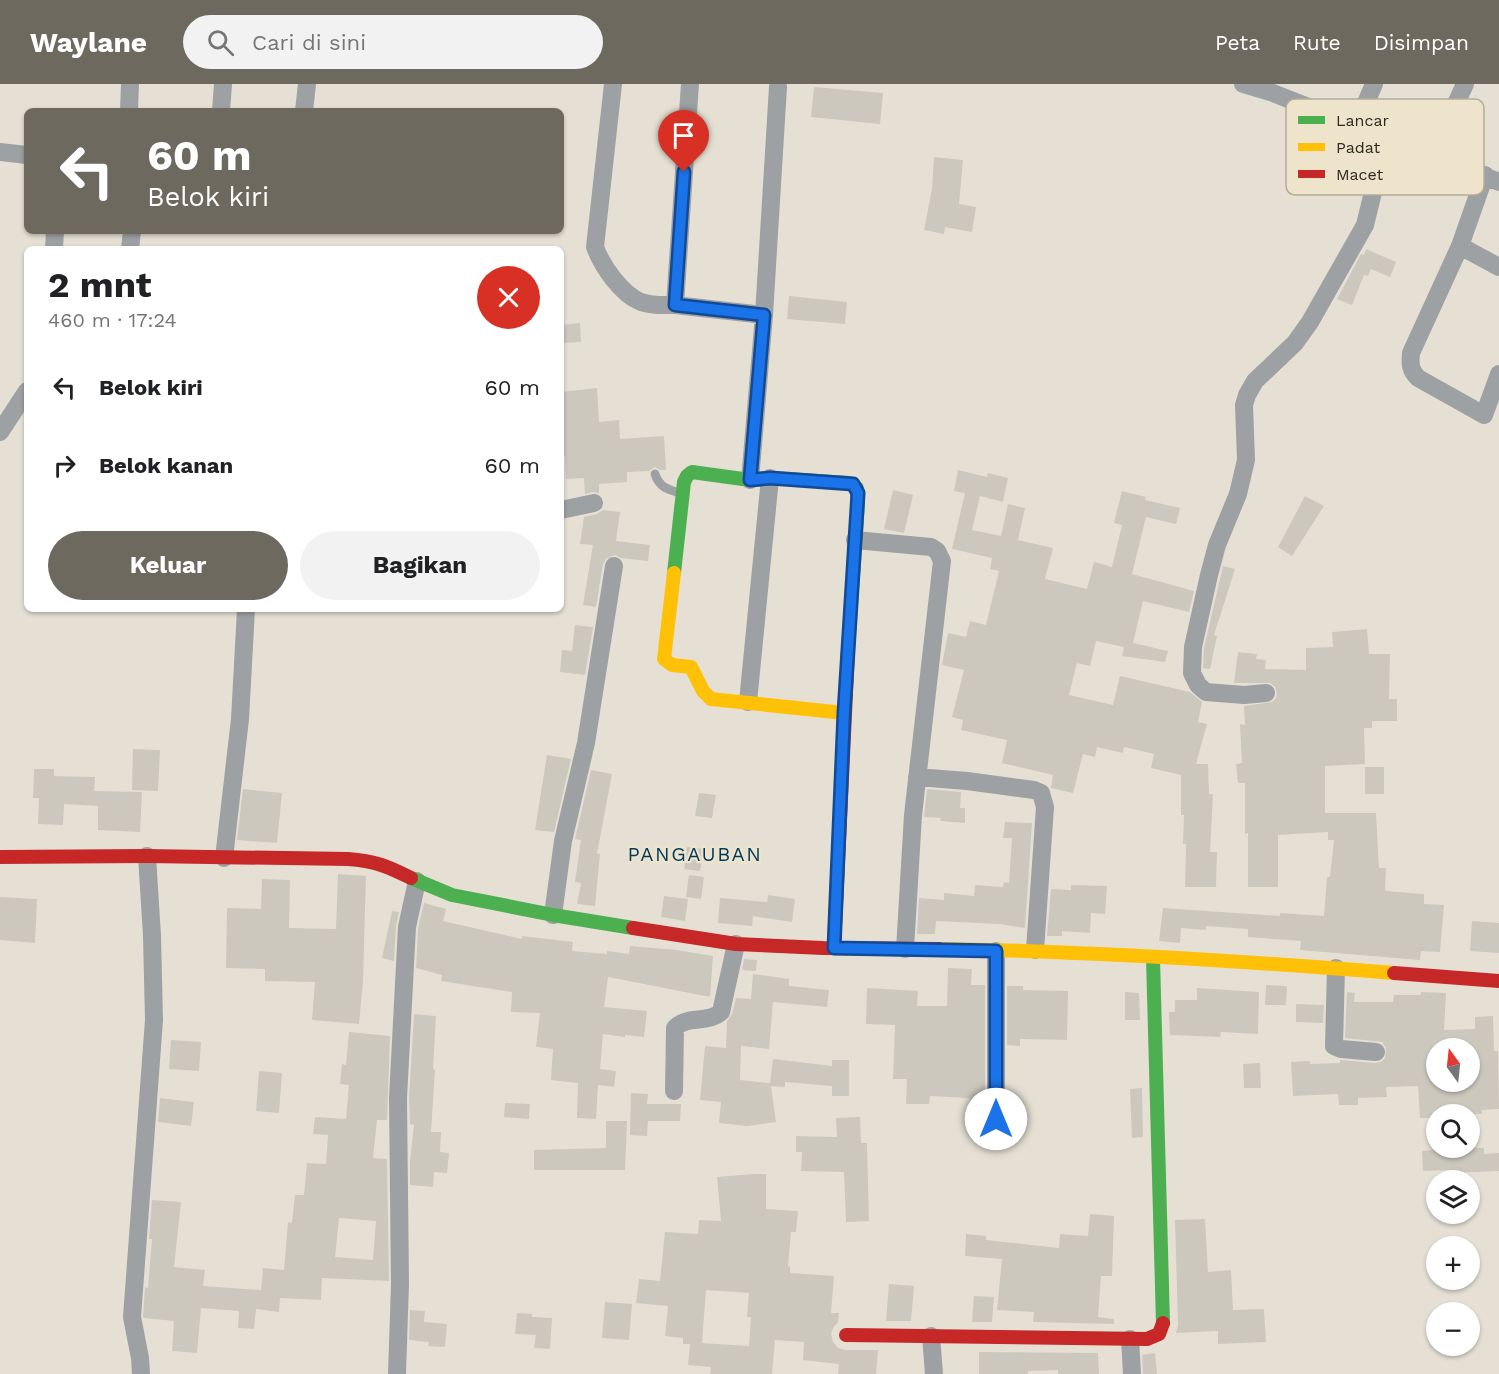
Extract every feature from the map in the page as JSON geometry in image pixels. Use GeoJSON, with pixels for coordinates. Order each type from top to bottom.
{"type":"FeatureCollection","features":[{"type":"Feature","properties":{"kind":"street"},"geometry":{"type":"LineString","coordinates":[[129,108],[130,84]]}},
{"type":"Feature","properties":{"kind":"street"},"geometry":{"type":"LineString","coordinates":[[221,108],[223,84]]}},
{"type":"Feature","properties":{"kind":"street"},"geometry":{"type":"LineString","coordinates":[[304,108],[307,84]]}},
{"type":"Feature","properties":{"kind":"street"},"geometry":{"type":"LineString","coordinates":[[613,84],[595,247],[607,269],[633,297],[641,302],[764,315]]}},
{"type":"Feature","properties":{"kind":"street"},"geometry":{"type":"LineString","coordinates":[[675,305],[690,84]]}},
{"type":"Feature","properties":{"kind":"street"},"geometry":{"type":"LineString","coordinates":[[1243,84],[1275,88],[1298,99]]}},
{"type":"Feature","properties":{"kind":"street"},"geometry":{"type":"LineString","coordinates":[[1368,99],[1374,84]]}},
{"type":"Feature","properties":{"kind":"street"},"geometry":{"type":"LineString","coordinates":[[1458,99],[1465,84]]}},
{"type":"Feature","properties":{"kind":"street"},"geometry":{"type":"LineString","coordinates":[[750,480],[764,315],[778,87]]}},
{"type":"Feature","properties":{"kind":"street"},"geometry":{"type":"LineString","coordinates":[[0,152],[24,155]]}},
{"type":"Feature","properties":{"kind":"street"},"geometry":{"type":"LineString","coordinates":[[1492,178],[1411,353],[1411,369],[1418,378],[1484,415],[1499,374]]}},
{"type":"Feature","properties":{"kind":"street"},"geometry":{"type":"LineString","coordinates":[[1266,693],[1244,695],[1206,692],[1198,686],[1192,674],[1193,647],[1209,576],[1217,545],[1238,494],[1246,460],[1244,405],[1255,381],[1294,343],[1310,322],[1365,225],[1372,195]]}},
{"type":"Feature","properties":{"kind":"street"},"geometry":{"type":"LineString","coordinates":[[1460,246],[1499,267]]}},
{"type":"Feature","properties":{"kind":"street"},"geometry":{"type":"LineString","coordinates":[[0,432],[24,396]]}},
{"type":"Feature","properties":{"kind":"street"},"geometry":{"type":"LineString","coordinates":[[834,948],[844,713],[858,493],[855,485],[770,478],[750,480],[694,471],[687,475],[664,658],[670,665],[691,668],[696,674],[699,689],[711,699],[844,713]]}},
{"type":"Feature","properties":{"kind":"street"},"geometry":{"type":"LineString","coordinates":[[748,702],[770,478]]}},
{"type":"Feature","properties":{"kind":"street"},"geometry":{"type":"LineString","coordinates":[[564,509],[594,503]]}},
{"type":"Feature","properties":{"kind":"street"},"geometry":{"type":"LineString","coordinates":[[855,540],[931,547],[937,551],[942,561],[916,777],[905,949]]}},
{"type":"Feature","properties":{"kind":"street"},"geometry":{"type":"LineString","coordinates":[[553,915],[563,841],[586,743],[614,566]]}},
{"type":"Feature","properties":{"kind":"street"},"geometry":{"type":"LineString","coordinates":[[224,858],[240,719],[246,612]]}},
{"type":"Feature","properties":{"kind":"street"},"geometry":{"type":"LineString","coordinates":[[916,777],[967,781],[1034,790],[1041,793],[1045,807],[1035,951]]}},
{"type":"Feature","properties":{"kind":"street"},"geometry":{"type":"LineString","coordinates":[[141,1374],[132,1317],[154,1020],[147,856]]}},
{"type":"Feature","properties":{"kind":"street"},"geometry":{"type":"LineString","coordinates":[[0,857],[147,856],[372,861],[452,895],[553,915],[736,944],[1035,951],[1247,961],[1499,981]]}},
{"type":"Feature","properties":{"kind":"street"},"geometry":{"type":"LineString","coordinates":[[397,1374],[400,1284],[398,1098],[407,927],[417,881]]}},
{"type":"Feature","properties":{"kind":"street"},"geometry":{"type":"LineString","coordinates":[[674,1091],[675,1028],[684,1022],[714,1017],[721,1012],[736,944]]}},
{"type":"Feature","properties":{"kind":"street"},"geometry":{"type":"LineString","coordinates":[[996,951],[996,1119]]}},
{"type":"Feature","properties":{"kind":"street"},"geometry":{"type":"LineString","coordinates":[[846,1335],[1130,1339],[1147,1339],[1157,1336],[1163,1325],[1153,958]]}},
{"type":"Feature","properties":{"kind":"street"},"geometry":{"type":"LineString","coordinates":[[1336,968],[1334,1046],[1341,1049],[1376,1052]]}},
{"type":"Feature","properties":{"kind":"street"},"geometry":{"type":"LineString","coordinates":[[931,1336],[934,1374]]}},
{"type":"Feature","properties":{"kind":"street"},"geometry":{"type":"LineString","coordinates":[[1130,1339],[1132,1374]]}},
{"type":"Feature","properties":{"kind":"lane"},"geometry":{"type":"LineString","coordinates":[[655,474],[663,487],[683,494]]}},
{"type":"Feature","properties":{"kind":"building"},"geometry":{"type":"Polygon","coordinates":[[[814,87],[883,93],[880,124],[811,117],[814,87]]]}},
{"type":"Feature","properties":{"kind":"building"},"geometry":{"type":"Polygon","coordinates":[[[934,157],[963,160],[959,204],[976,207],[972,232],[945,227],[944,234],[924,230],[932,189],[934,157]]]}},
{"type":"Feature","properties":{"kind":"building"},"geometry":{"type":"Polygon","coordinates":[[[1366,249],[1396,262],[1390,277],[1371,269],[1368,276],[1364,275],[1352,305],[1337,299],[1361,254],[1364,255],[1366,249]]]}},
{"type":"Feature","properties":{"kind":"building"},"geometry":{"type":"Polygon","coordinates":[[[789,296],[847,302],[845,324],[787,319],[789,296]]]}},
{"type":"Feature","properties":{"kind":"building"},"geometry":{"type":"Polygon","coordinates":[[[580,323],[581,342],[564,343],[564,325],[580,323]]]}},
{"type":"Feature","properties":{"kind":"building"},"geometry":{"type":"Polygon","coordinates":[[[597,388],[599,422],[619,420],[620,439],[664,436],[666,470],[655,467],[649,471],[627,472],[627,482],[599,484],[599,493],[585,494],[584,478],[566,479],[564,392],[597,388]]]}},
{"type":"Feature","properties":{"kind":"building"},"geometry":{"type":"Polygon","coordinates":[[[958,470],[987,477],[988,473],[1008,478],[1003,502],[980,496],[972,530],[1001,536],[1008,504],[1025,508],[1018,540],[1053,548],[1045,579],[1087,589],[1094,562],[1112,567],[1122,525],[1114,523],[1122,491],[1146,497],[1145,500],[1180,508],[1176,524],[1146,517],[1132,574],[1194,591],[1189,612],[1143,601],[1133,643],[1168,651],[1165,662],[1122,656],[1124,647],[1096,641],[1090,666],[1077,663],[1069,695],[1113,705],[1120,676],[1190,692],[1202,702],[1198,722],[1207,724],[1196,764],[1208,764],[1209,794],[1213,794],[1210,852],[1217,852],[1216,887],[1185,887],[1186,844],[1183,844],[1184,815],[1181,815],[1181,775],[1151,768],[1154,754],[1124,747],[1123,753],[1097,747],[1095,757],[1083,754],[1073,793],[1051,788],[1053,775],[1002,763],[1007,740],[961,730],[963,720],[952,717],[964,670],[942,665],[948,633],[966,637],[970,621],[986,625],[999,571],[990,569],[992,558],[952,549],[965,493],[954,491],[958,470]]]}},
{"type":"Feature","properties":{"kind":"building"},"geometry":{"type":"Polygon","coordinates":[[[893,490],[913,495],[904,533],[884,529],[893,490]]]}},
{"type":"Feature","properties":{"kind":"building"},"geometry":{"type":"Polygon","coordinates":[[[1305,496],[1324,506],[1292,556],[1278,547],[1305,496]]]}},
{"type":"Feature","properties":{"kind":"building"},"geometry":{"type":"Polygon","coordinates":[[[603,510],[620,512],[616,541],[650,545],[648,561],[621,558],[615,555],[606,559],[603,564],[596,607],[583,605],[593,545],[580,544],[584,517],[603,510]]]}},
{"type":"Feature","properties":{"kind":"building"},"geometry":{"type":"Polygon","coordinates":[[[1223,566],[1235,569],[1214,635],[1217,636],[1210,669],[1203,668],[1204,648],[1223,566]]]}},
{"type":"Feature","properties":{"kind":"building"},"geometry":{"type":"Polygon","coordinates":[[[575,625],[593,627],[585,675],[560,672],[562,650],[572,651],[575,625]]]}},
{"type":"Feature","properties":{"kind":"building"},"geometry":{"type":"Polygon","coordinates":[[[1367,629],[1369,654],[1390,654],[1389,699],[1397,699],[1397,721],[1372,721],[1372,728],[1364,728],[1365,764],[1325,766],[1325,813],[1376,813],[1379,868],[1386,868],[1385,891],[1424,894],[1424,904],[1444,905],[1440,952],[1421,951],[1420,960],[1300,950],[1301,941],[1248,937],[1248,929],[1206,926],[1206,930],[1181,928],[1180,943],[1159,941],[1163,908],[1280,916],[1280,913],[1324,916],[1327,877],[1330,877],[1334,840],[1328,840],[1328,832],[1278,835],[1278,887],[1248,887],[1245,783],[1238,783],[1236,764],[1242,763],[1240,724],[1245,725],[1244,706],[1272,702],[1277,693],[1275,687],[1270,683],[1234,683],[1238,652],[1257,654],[1256,659],[1266,660],[1265,669],[1306,670],[1306,648],[1333,647],[1332,632],[1367,629]]]}},
{"type":"Feature","properties":{"kind":"building"},"geometry":{"type":"Polygon","coordinates":[[[133,749],[160,750],[158,791],[132,790],[133,749]]]}},
{"type":"Feature","properties":{"kind":"building"},"geometry":{"type":"Polygon","coordinates":[[[547,755],[571,759],[554,832],[535,830],[547,755]]]}},
{"type":"Feature","properties":{"kind":"building"},"geometry":{"type":"Polygon","coordinates":[[[1365,767],[1384,767],[1384,794],[1365,794],[1365,767]]]}},
{"type":"Feature","properties":{"kind":"building"},"geometry":{"type":"Polygon","coordinates":[[[34,769],[54,769],[54,776],[95,777],[94,791],[142,792],[140,832],[98,830],[98,806],[64,804],[63,825],[38,824],[39,798],[33,798],[34,769]]]}},
{"type":"Feature","properties":{"kind":"building"},"geometry":{"type":"Polygon","coordinates":[[[591,770],[612,774],[597,854],[600,854],[595,906],[577,904],[581,883],[575,882],[581,840],[575,839],[591,770]]]}},
{"type":"Feature","properties":{"kind":"building"},"geometry":{"type":"Polygon","coordinates":[[[243,789],[282,793],[277,843],[237,840],[243,789]]]}},
{"type":"Feature","properties":{"kind":"building"},"geometry":{"type":"Polygon","coordinates":[[[927,789],[961,792],[960,808],[965,808],[965,823],[924,817],[927,789]]]}},
{"type":"Feature","properties":{"kind":"building"},"geometry":{"type":"Polygon","coordinates":[[[699,793],[716,795],[712,818],[695,816],[699,793]]]}},
{"type":"Feature","properties":{"kind":"building"},"geometry":{"type":"Polygon","coordinates":[[[1005,822],[1032,823],[1025,928],[1000,924],[936,921],[935,934],[917,934],[919,898],[944,900],[944,893],[974,896],[975,885],[1003,887],[1004,882],[1009,883],[1012,838],[1003,838],[1005,822]]]}},
{"type":"Feature","properties":{"kind":"building"},"geometry":{"type":"Polygon","coordinates":[[[687,847],[704,849],[700,871],[684,869],[687,847]]]}},
{"type":"Feature","properties":{"kind":"building"},"geometry":{"type":"Polygon","coordinates":[[[338,874],[366,876],[363,981],[359,1024],[312,1020],[315,982],[265,981],[265,969],[226,968],[227,908],[261,909],[262,879],[290,880],[289,928],[336,929],[338,874]]]}},
{"type":"Feature","properties":{"kind":"building"},"geometry":{"type":"Polygon","coordinates":[[[689,875],[704,877],[701,899],[686,897],[689,875]]]}},
{"type":"Feature","properties":{"kind":"building"},"geometry":{"type":"Polygon","coordinates":[[[1071,885],[1107,886],[1105,914],[1091,913],[1090,933],[1062,931],[1062,936],[1047,936],[1051,889],[1071,890],[1071,885]]]}},
{"type":"Feature","properties":{"kind":"building"},"geometry":{"type":"Polygon","coordinates":[[[768,895],[795,899],[792,922],[753,916],[752,926],[718,923],[720,898],[767,902],[768,895]]]}},
{"type":"Feature","properties":{"kind":"building"},"geometry":{"type":"Polygon","coordinates":[[[664,896],[688,899],[685,921],[661,917],[664,896]]]}},
{"type":"Feature","properties":{"kind":"building"},"geometry":{"type":"Polygon","coordinates":[[[0,897],[37,899],[35,943],[0,940],[0,897]]]}},
{"type":"Feature","properties":{"kind":"building"},"geometry":{"type":"Polygon","coordinates":[[[424,903],[446,909],[443,921],[522,939],[522,936],[573,942],[572,951],[607,954],[607,951],[629,954],[630,946],[713,956],[710,997],[608,977],[604,1007],[647,1011],[644,1037],[603,1034],[600,1069],[616,1071],[614,1087],[598,1085],[596,1119],[577,1118],[578,1083],[551,1080],[553,1049],[536,1047],[540,1013],[511,1012],[512,992],[441,981],[442,975],[416,968],[418,928],[424,903]]]}},
{"type":"Feature","properties":{"kind":"building"},"geometry":{"type":"Polygon","coordinates":[[[392,911],[399,912],[394,961],[382,958],[392,911]]]}},
{"type":"Feature","properties":{"kind":"building"},"geometry":{"type":"Polygon","coordinates":[[[1472,921],[1499,923],[1499,953],[1470,951],[1472,921]]]}},
{"type":"Feature","properties":{"kind":"building"},"geometry":{"type":"Polygon","coordinates":[[[744,959],[757,960],[756,971],[742,970],[744,959]]]}},
{"type":"Feature","properties":{"kind":"building"},"geometry":{"type":"Polygon","coordinates":[[[948,968],[972,969],[971,985],[985,985],[985,1119],[989,1127],[988,1133],[969,1132],[970,1098],[930,1096],[929,1104],[906,1104],[907,1079],[893,1079],[895,1025],[866,1024],[867,988],[918,991],[917,1006],[947,1006],[948,968]]]}},
{"type":"Feature","properties":{"kind":"building"},"geometry":{"type":"Polygon","coordinates":[[[753,974],[789,979],[789,986],[829,990],[827,1007],[773,1002],[769,1049],[741,1046],[740,1080],[770,1083],[773,1059],[832,1066],[832,1060],[849,1060],[849,1096],[832,1096],[832,1086],[785,1082],[785,1087],[771,1086],[776,1122],[747,1126],[719,1123],[721,1102],[700,1100],[705,1046],[726,1048],[727,1021],[732,1014],[736,998],[751,999],[753,974]]]}},
{"type":"Feature","properties":{"kind":"building"},"geometry":{"type":"Polygon","coordinates":[[[1266,985],[1287,986],[1286,1005],[1265,1005],[1266,985]]]}},
{"type":"Feature","properties":{"kind":"building"},"geometry":{"type":"Polygon","coordinates":[[[1007,986],[1023,986],[1023,990],[1068,991],[1067,1040],[1020,1039],[1020,1046],[1007,1045],[1007,986]]]}},
{"type":"Feature","properties":{"kind":"building"},"geometry":{"type":"Polygon","coordinates":[[[1197,988],[1259,992],[1258,1034],[1221,1032],[1220,1037],[1170,1035],[1169,1012],[1175,1012],[1175,1000],[1197,1000],[1197,988]]]}},
{"type":"Feature","properties":{"kind":"building"},"geometry":{"type":"Polygon","coordinates":[[[1125,992],[1139,993],[1140,1020],[1125,1020],[1125,992]]]}},
{"type":"Feature","properties":{"kind":"building"},"geometry":{"type":"Polygon","coordinates":[[[1347,992],[1355,993],[1354,1002],[1393,1002],[1394,995],[1421,995],[1421,992],[1446,993],[1444,1030],[1475,1029],[1475,1017],[1493,1016],[1494,1051],[1498,1051],[1499,1109],[1482,1110],[1480,1114],[1480,1104],[1426,1104],[1426,1118],[1420,1118],[1418,1086],[1386,1087],[1387,1097],[1358,1098],[1358,1105],[1339,1105],[1338,1094],[1293,1096],[1291,1062],[1340,1063],[1340,1060],[1381,1062],[1385,1058],[1386,1048],[1382,1042],[1345,1038],[1347,992]]]}},
{"type":"Feature","properties":{"kind":"building"},"geometry":{"type":"Polygon","coordinates":[[[1296,1004],[1324,1005],[1323,1023],[1296,1022],[1296,1004]]]}},
{"type":"Feature","properties":{"kind":"building"},"geometry":{"type":"Polygon","coordinates":[[[414,1014],[436,1016],[431,1132],[441,1132],[440,1152],[449,1153],[447,1173],[434,1172],[433,1187],[410,1185],[414,1125],[410,1124],[409,1098],[414,1014]]]}},
{"type":"Feature","properties":{"kind":"building"},"geometry":{"type":"Polygon","coordinates":[[[349,1032],[390,1036],[387,1120],[377,1120],[373,1158],[387,1159],[389,1281],[322,1278],[321,1300],[280,1298],[279,1312],[256,1309],[254,1329],[238,1328],[239,1311],[201,1308],[197,1353],[172,1351],[174,1321],[144,1318],[143,1316],[152,1239],[149,1239],[152,1200],[181,1202],[174,1267],[205,1270],[203,1286],[261,1290],[263,1268],[284,1270],[288,1222],[292,1223],[295,1195],[304,1195],[307,1163],[326,1164],[328,1135],[313,1134],[315,1117],[346,1119],[349,1085],[340,1084],[342,1064],[346,1065],[349,1032]],[[339,1218],[335,1257],[373,1260],[376,1221],[339,1218]]]}},
{"type":"Feature","properties":{"kind":"building"},"geometry":{"type":"Polygon","coordinates":[[[171,1040],[201,1042],[199,1071],[169,1069],[171,1040]]]}},
{"type":"Feature","properties":{"kind":"building"},"geometry":{"type":"Polygon","coordinates":[[[1260,1063],[1261,1088],[1244,1088],[1243,1064],[1260,1063]]]}},
{"type":"Feature","properties":{"kind":"building"},"geometry":{"type":"Polygon","coordinates":[[[259,1071],[282,1073],[279,1113],[256,1111],[259,1071]]]}},
{"type":"Feature","properties":{"kind":"building"},"geometry":{"type":"Polygon","coordinates":[[[1142,1088],[1143,1137],[1132,1138],[1130,1089],[1142,1088]]]}},
{"type":"Feature","properties":{"kind":"building"},"geometry":{"type":"Polygon","coordinates":[[[631,1093],[648,1094],[647,1104],[681,1104],[680,1121],[648,1121],[647,1136],[630,1135],[631,1093]]]}},
{"type":"Feature","properties":{"kind":"building"},"geometry":{"type":"Polygon","coordinates":[[[160,1098],[194,1102],[191,1126],[158,1122],[160,1098]]]}},
{"type":"Feature","properties":{"kind":"building"},"geometry":{"type":"Polygon","coordinates":[[[505,1103],[530,1104],[529,1119],[504,1117],[505,1103]]]}},
{"type":"Feature","properties":{"kind":"building"},"geometry":{"type":"Polygon","coordinates":[[[860,1117],[861,1143],[867,1143],[869,1221],[846,1222],[844,1172],[801,1171],[802,1152],[796,1152],[796,1136],[837,1137],[836,1118],[860,1117]]]}},
{"type":"Feature","properties":{"kind":"building"},"geometry":{"type":"Polygon","coordinates":[[[606,1121],[627,1121],[625,1170],[534,1170],[534,1150],[606,1148],[606,1121]]]}},
{"type":"Feature","properties":{"kind":"building"},"geometry":{"type":"Polygon","coordinates":[[[1480,1148],[1484,1148],[1484,1154],[1499,1153],[1499,1171],[1423,1171],[1422,1151],[1426,1151],[1426,1158],[1480,1158],[1480,1148]]]}},
{"type":"Feature","properties":{"kind":"building"},"geometry":{"type":"Polygon","coordinates":[[[766,1174],[766,1209],[798,1211],[796,1232],[791,1232],[788,1266],[790,1273],[834,1276],[831,1313],[839,1313],[838,1322],[831,1334],[833,1342],[838,1348],[845,1350],[878,1350],[876,1374],[838,1374],[839,1364],[803,1360],[804,1342],[775,1340],[772,1374],[710,1374],[711,1367],[688,1365],[690,1344],[683,1344],[683,1338],[665,1336],[668,1306],[636,1303],[639,1279],[660,1281],[665,1232],[698,1234],[699,1220],[721,1221],[717,1177],[766,1174]],[[706,1290],[702,1343],[749,1346],[751,1317],[747,1317],[749,1293],[706,1290]]]}},
{"type":"Feature","properties":{"kind":"building"},"geometry":{"type":"Polygon","coordinates":[[[1090,1214],[1114,1216],[1112,1276],[1101,1276],[1098,1317],[1114,1319],[1114,1324],[1033,1322],[1034,1312],[997,1310],[1002,1259],[965,1256],[966,1234],[986,1236],[986,1240],[1059,1248],[1060,1234],[1088,1236],[1090,1214]]]}},
{"type":"Feature","properties":{"kind":"building"},"geometry":{"type":"Polygon","coordinates":[[[1205,1219],[1208,1272],[1231,1270],[1233,1310],[1264,1309],[1266,1342],[1218,1344],[1218,1331],[1176,1333],[1178,1325],[1175,1220],[1205,1219]]]}},
{"type":"Feature","properties":{"kind":"building"},"geometry":{"type":"Polygon","coordinates":[[[889,1284],[914,1286],[911,1321],[886,1321],[889,1284]]]}},
{"type":"Feature","properties":{"kind":"building"},"geometry":{"type":"Polygon","coordinates":[[[974,1296],[994,1297],[992,1322],[972,1322],[974,1296]]]}},
{"type":"Feature","properties":{"kind":"building"},"geometry":{"type":"Polygon","coordinates":[[[605,1302],[632,1304],[629,1340],[602,1338],[605,1302]]]}},
{"type":"Feature","properties":{"kind":"building"},"geometry":{"type":"Polygon","coordinates":[[[410,1310],[425,1311],[424,1322],[447,1324],[445,1347],[428,1346],[429,1342],[409,1340],[410,1310]]]}},
{"type":"Feature","properties":{"kind":"building"},"geometry":{"type":"Polygon","coordinates":[[[517,1313],[532,1314],[532,1317],[552,1318],[550,1349],[534,1348],[536,1335],[515,1334],[517,1313]]]}},
{"type":"Feature","properties":{"kind":"building"},"geometry":{"type":"Polygon","coordinates":[[[979,1352],[1098,1353],[1099,1374],[1058,1374],[1058,1370],[1028,1371],[1028,1374],[979,1374],[979,1352]]]}},
{"type":"Feature","properties":{"kind":"building"},"geometry":{"type":"Polygon","coordinates":[[[1155,1353],[1157,1374],[1143,1374],[1142,1355],[1155,1353]]]}},
{"type":"Feature","properties":{"kind":"traffic: fast"},"geometry":{"type":"LineString","coordinates":[[674,573],[684,482],[692,472],[750,480],[770,478],[849,483],[857,488],[858,503],[848,650]]}},
{"type":"Feature","properties":{"kind":"traffic: fast"},"geometry":{"type":"LineString","coordinates":[[411,878],[452,895],[633,928]]}},
{"type":"Feature","properties":{"kind":"traffic: fast"},"geometry":{"type":"LineString","coordinates":[[1153,958],[1163,1323]]}},
{"type":"Feature","properties":{"kind":"traffic: slow"},"geometry":{"type":"LineString","coordinates":[[674,573],[664,659],[672,665],[691,667],[703,691],[711,699],[844,713]]}},
{"type":"Feature","properties":{"kind":"traffic: slow"},"geometry":{"type":"LineString","coordinates":[[939,949],[1167,957],[1394,973]]}},
{"type":"Feature","properties":{"kind":"traffic: jam"},"geometry":{"type":"LineString","coordinates":[[834,948],[848,650]]}},
{"type":"Feature","properties":{"kind":"traffic: jam"},"geometry":{"type":"LineString","coordinates":[[0,857],[147,856],[348,859],[381,865],[411,878]]}},
{"type":"Feature","properties":{"kind":"traffic: jam"},"geometry":{"type":"LineString","coordinates":[[633,928],[736,944],[823,948],[939,949]]}},
{"type":"Feature","properties":{"kind":"traffic: jam"},"geometry":{"type":"LineString","coordinates":[[1394,973],[1499,981]]}},
{"type":"Feature","properties":{"kind":"traffic: jam"},"geometry":{"type":"LineString","coordinates":[[846,1335],[1147,1339],[1159,1334],[1163,1323]]}},
{"type":"Feature","properties":{"kind":"district","name":"PANGAUBAN"},"geometry":{"type":"Point","coordinates":[695,854]}},
{"type":"Feature","properties":{"kind":"route"},"geometry":{"type":"LineString","coordinates":[[684,172],[675,305],[764,315],[750,480],[770,478],[853,484],[858,493],[844,713],[834,948],[996,951],[996,1119]]}}]}
